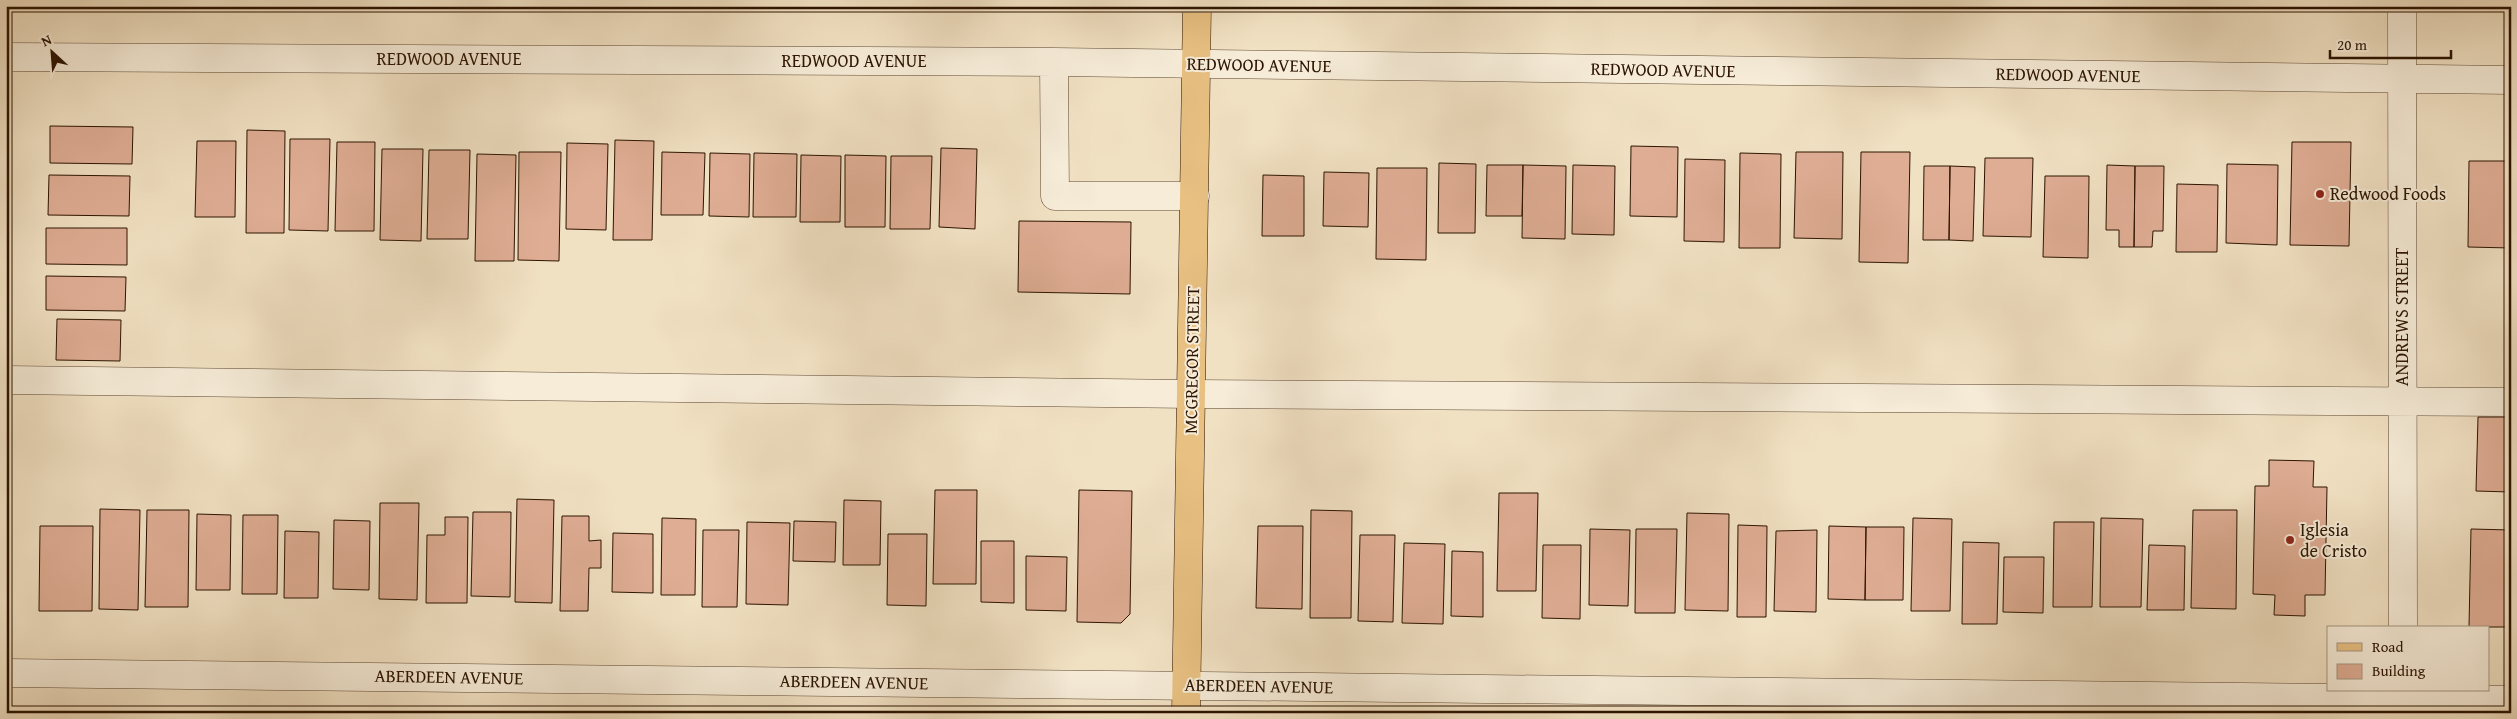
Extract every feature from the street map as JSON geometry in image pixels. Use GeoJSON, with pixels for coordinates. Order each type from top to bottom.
{"type":"FeatureCollection","features":[{"type":"Feature","properties":{"kind":"main road","name":"MCGREGOR STREET"},"geometry":{"type":"LineString","coordinates":[[1186,713],[1197,6]]}},
{"type":"Feature","properties":{"kind":"street","name":"ANDREWS STREET"},"geometry":{"type":"LineString","coordinates":[[2402,6],[2403,626]]}},
{"type":"Feature","properties":{"kind":"street","name":"REDWOOD AVENUE"},"geometry":{"type":"LineString","coordinates":[[6,57],[1054,62],[2511,80]]}},
{"type":"Feature","properties":{"kind":"street"},"geometry":{"type":"LineString","coordinates":[[1054,62],[1055,196],[1195,196]]}},
{"type":"Feature","properties":{"kind":"street"},"geometry":{"type":"LineString","coordinates":[[6,380],[1192,394],[2511,402]]}},
{"type":"Feature","properties":{"kind":"street","name":"ABERDEEN AVENUE"},"geometry":{"type":"LineString","coordinates":[[6,673],[1187,685],[2403,701],[2511,700]]}},
{"type":"Feature","properties":{"kind":"building"},"geometry":{"type":"Polygon","coordinates":[[[50,126],[133,127],[132,164],[50,163],[50,126]]]}},
{"type":"Feature","properties":{"kind":"building"},"geometry":{"type":"Polygon","coordinates":[[[247,130],[285,131],[284,233],[246,233],[247,130]]]}},
{"type":"Feature","properties":{"kind":"building"},"geometry":{"type":"Polygon","coordinates":[[[290,139],[330,139],[328,231],[289,230],[290,139]]]}},
{"type":"Feature","properties":{"kind":"building"},"geometry":{"type":"Polygon","coordinates":[[[615,140],[654,141],[652,240],[613,240],[615,140]]]}},
{"type":"Feature","properties":{"kind":"building"},"geometry":{"type":"Polygon","coordinates":[[[197,141],[236,141],[235,217],[195,217],[197,141]]]}},
{"type":"Feature","properties":{"kind":"building"},"geometry":{"type":"Polygon","coordinates":[[[337,142],[375,142],[374,231],[335,231],[337,142]]]}},
{"type":"Feature","properties":{"kind":"building","name":"Redwood Foods"},"geometry":{"type":"Polygon","coordinates":[[[2292,142],[2351,142],[2349,246],[2290,245],[2292,142]]]}},
{"type":"Feature","properties":{"kind":"building"},"geometry":{"type":"Polygon","coordinates":[[[567,143],[608,144],[606,230],[566,229],[567,143]]]}},
{"type":"Feature","properties":{"kind":"building"},"geometry":{"type":"Polygon","coordinates":[[[1631,146],[1678,147],[1677,217],[1630,216],[1631,146]]]}},
{"type":"Feature","properties":{"kind":"building"},"geometry":{"type":"Polygon","coordinates":[[[941,148],[977,149],[975,229],[939,227],[941,148]]]}},
{"type":"Feature","properties":{"kind":"building"},"geometry":{"type":"Polygon","coordinates":[[[382,149],[423,149],[421,241],[380,240],[382,149]]]}},
{"type":"Feature","properties":{"kind":"building"},"geometry":{"type":"Polygon","coordinates":[[[429,150],[470,150],[468,239],[427,239],[429,150]]]}},
{"type":"Feature","properties":{"kind":"building"},"geometry":{"type":"Polygon","coordinates":[[[519,152],[561,152],[559,261],[518,260],[519,152]]]}},
{"type":"Feature","properties":{"kind":"building"},"geometry":{"type":"Polygon","coordinates":[[[662,152],[705,153],[703,215],[661,215],[662,152]]]}},
{"type":"Feature","properties":{"kind":"building"},"geometry":{"type":"Polygon","coordinates":[[[1796,152],[1843,152],[1842,239],[1794,238],[1796,152]]]}},
{"type":"Feature","properties":{"kind":"building"},"geometry":{"type":"Polygon","coordinates":[[[1861,152],[1910,152],[1908,263],[1859,262],[1861,152]]]}},
{"type":"Feature","properties":{"kind":"building"},"geometry":{"type":"Polygon","coordinates":[[[710,153],[750,154],[749,217],[709,216],[710,153]]]}},
{"type":"Feature","properties":{"kind":"building"},"geometry":{"type":"Polygon","coordinates":[[[754,153],[797,154],[796,217],[753,217],[754,153]]]}},
{"type":"Feature","properties":{"kind":"building"},"geometry":{"type":"Polygon","coordinates":[[[1740,153],[1781,154],[1780,248],[1739,248],[1740,153]]]}},
{"type":"Feature","properties":{"kind":"building"},"geometry":{"type":"Polygon","coordinates":[[[477,154],[516,155],[514,261],[475,261],[477,154]]]}},
{"type":"Feature","properties":{"kind":"building"},"geometry":{"type":"Polygon","coordinates":[[[801,155],[841,156],[840,222],[800,222],[801,155]]]}},
{"type":"Feature","properties":{"kind":"building"},"geometry":{"type":"Polygon","coordinates":[[[845,155],[886,156],[885,227],[845,227],[845,155]]]}},
{"type":"Feature","properties":{"kind":"building"},"geometry":{"type":"Polygon","coordinates":[[[891,156],[932,156],[930,229],[890,229],[891,156]]]}},
{"type":"Feature","properties":{"kind":"building"},"geometry":{"type":"Polygon","coordinates":[[[1985,158],[2033,158],[2031,237],[1983,236],[1985,158]]]}},
{"type":"Feature","properties":{"kind":"building"},"geometry":{"type":"Polygon","coordinates":[[[1685,159],[1725,160],[1724,242],[1684,241],[1685,159]]]}},
{"type":"Feature","properties":{"kind":"building"},"geometry":{"type":"Polygon","coordinates":[[[2469,161],[2511,161],[2511,248],[2468,247],[2469,161]]]}},
{"type":"Feature","properties":{"kind":"building"},"geometry":{"type":"Polygon","coordinates":[[[1439,163],[1476,164],[1475,233],[1438,233],[1439,163]]]}},
{"type":"Feature","properties":{"kind":"building"},"geometry":{"type":"Polygon","coordinates":[[[2227,164],[2278,165],[2277,245],[2226,243],[2227,164]]]}},
{"type":"Feature","properties":{"kind":"building"},"geometry":{"type":"Polygon","coordinates":[[[1487,165],[1523,165],[1522,216],[1486,216],[1487,165]]]}},
{"type":"Feature","properties":{"kind":"building"},"geometry":{"type":"Polygon","coordinates":[[[1523,165],[1566,166],[1565,239],[1522,238],[1523,165]]]}},
{"type":"Feature","properties":{"kind":"building"},"geometry":{"type":"Polygon","coordinates":[[[1573,165],[1615,166],[1614,235],[1572,234],[1573,165]]]}},
{"type":"Feature","properties":{"kind":"building"},"geometry":{"type":"Polygon","coordinates":[[[2107,165],[2135,166],[2134,247],[2119,247],[2119,230],[2106,230],[2107,165]]]}},
{"type":"Feature","properties":{"kind":"building"},"geometry":{"type":"Polygon","coordinates":[[[1924,166],[1950,166],[1949,240],[1923,240],[1924,166]]]}},
{"type":"Feature","properties":{"kind":"building"},"geometry":{"type":"Polygon","coordinates":[[[1950,166],[1975,167],[1973,241],[1949,240],[1950,166]]]}},
{"type":"Feature","properties":{"kind":"building"},"geometry":{"type":"Polygon","coordinates":[[[2135,166],[2164,166],[2163,231],[2153,231],[2152,247],[2134,247],[2135,166]]]}},
{"type":"Feature","properties":{"kind":"building"},"geometry":{"type":"Polygon","coordinates":[[[1377,168],[1427,168],[1426,260],[1376,259],[1377,168]]]}},
{"type":"Feature","properties":{"kind":"building"},"geometry":{"type":"Polygon","coordinates":[[[1324,172],[1369,173],[1368,227],[1323,226],[1324,172]]]}},
{"type":"Feature","properties":{"kind":"building"},"geometry":{"type":"Polygon","coordinates":[[[49,175],[130,176],[129,216],[48,215],[49,175]]]}},
{"type":"Feature","properties":{"kind":"building"},"geometry":{"type":"Polygon","coordinates":[[[1263,175],[1304,176],[1304,236],[1262,236],[1263,175]]]}},
{"type":"Feature","properties":{"kind":"building"},"geometry":{"type":"Polygon","coordinates":[[[2045,176],[2089,176],[2088,258],[2043,257],[2045,176]]]}},
{"type":"Feature","properties":{"kind":"building"},"geometry":{"type":"Polygon","coordinates":[[[2177,184],[2218,185],[2217,252],[2176,252],[2177,184]]]}},
{"type":"Feature","properties":{"kind":"building"},"geometry":{"type":"Polygon","coordinates":[[[1019,221],[1131,222],[1130,294],[1018,292],[1019,221]]]}},
{"type":"Feature","properties":{"kind":"building"},"geometry":{"type":"Polygon","coordinates":[[[46,228],[127,228],[127,265],[46,264],[46,228]]]}},
{"type":"Feature","properties":{"kind":"building"},"geometry":{"type":"Polygon","coordinates":[[[46,276],[126,277],[125,311],[46,310],[46,276]]]}},
{"type":"Feature","properties":{"kind":"building"},"geometry":{"type":"Polygon","coordinates":[[[57,319],[121,320],[120,361],[56,360],[57,319]]]}},
{"type":"Feature","properties":{"kind":"building"},"geometry":{"type":"Polygon","coordinates":[[[2478,417],[2511,417],[2511,492],[2476,491],[2478,417]]]}},
{"type":"Feature","properties":{"kind":"building","name":"Iglesia de Cristo"},"geometry":{"type":"Polygon","coordinates":[[[2269,460],[2314,461],[2313,487],[2327,487],[2325,595],[2305,595],[2305,616],[2274,615],[2275,595],[2253,594],[2255,486],[2269,486],[2269,460]]]}},
{"type":"Feature","properties":{"kind":"building"},"geometry":{"type":"Polygon","coordinates":[[[935,490],[977,490],[976,584],[933,584],[935,490]]]}},
{"type":"Feature","properties":{"kind":"building"},"geometry":{"type":"Polygon","coordinates":[[[1079,490],[1132,491],[1130,614],[1121,623],[1077,622],[1079,490]]]}},
{"type":"Feature","properties":{"kind":"building"},"geometry":{"type":"Polygon","coordinates":[[[1499,493],[1538,493],[1536,591],[1497,591],[1499,493]]]}},
{"type":"Feature","properties":{"kind":"building"},"geometry":{"type":"Polygon","coordinates":[[[517,499],[554,500],[552,603],[515,602],[517,499]]]}},
{"type":"Feature","properties":{"kind":"building"},"geometry":{"type":"Polygon","coordinates":[[[844,500],[881,501],[880,565],[843,565],[844,500]]]}},
{"type":"Feature","properties":{"kind":"building"},"geometry":{"type":"Polygon","coordinates":[[[380,503],[419,503],[417,600],[379,599],[380,503]]]}},
{"type":"Feature","properties":{"kind":"building"},"geometry":{"type":"Polygon","coordinates":[[[100,509],[140,510],[138,610],[99,609],[100,509]]]}},
{"type":"Feature","properties":{"kind":"building"},"geometry":{"type":"Polygon","coordinates":[[[147,510],[189,510],[188,607],[145,607],[147,510]]]}},
{"type":"Feature","properties":{"kind":"building"},"geometry":{"type":"Polygon","coordinates":[[[1311,510],[1352,511],[1351,618],[1310,618],[1311,510]]]}},
{"type":"Feature","properties":{"kind":"building"},"geometry":{"type":"Polygon","coordinates":[[[2193,510],[2237,510],[2236,609],[2191,608],[2193,510]]]}},
{"type":"Feature","properties":{"kind":"building"},"geometry":{"type":"Polygon","coordinates":[[[473,512],[511,512],[510,597],[471,596],[473,512]]]}},
{"type":"Feature","properties":{"kind":"building"},"geometry":{"type":"Polygon","coordinates":[[[1687,513],[1729,514],[1728,611],[1685,610],[1687,513]]]}},
{"type":"Feature","properties":{"kind":"building"},"geometry":{"type":"Polygon","coordinates":[[[197,514],[231,515],[230,590],[196,590],[197,514]]]}},
{"type":"Feature","properties":{"kind":"building"},"geometry":{"type":"Polygon","coordinates":[[[243,515],[278,515],[277,594],[242,594],[243,515]]]}},
{"type":"Feature","properties":{"kind":"building"},"geometry":{"type":"Polygon","coordinates":[[[562,516],[589,516],[589,541],[601,540],[601,568],[589,568],[588,611],[560,611],[562,516]]]}},
{"type":"Feature","properties":{"kind":"building"},"geometry":{"type":"Polygon","coordinates":[[[445,517],[468,517],[467,603],[426,603],[427,535],[445,535],[445,517]]]}},
{"type":"Feature","properties":{"kind":"building"},"geometry":{"type":"Polygon","coordinates":[[[662,518],[696,519],[695,595],[661,595],[662,518]]]}},
{"type":"Feature","properties":{"kind":"building"},"geometry":{"type":"Polygon","coordinates":[[[1913,518],[1952,519],[1950,611],[1911,611],[1913,518]]]}},
{"type":"Feature","properties":{"kind":"building"},"geometry":{"type":"Polygon","coordinates":[[[2101,518],[2143,519],[2141,607],[2100,607],[2101,518]]]}},
{"type":"Feature","properties":{"kind":"building"},"geometry":{"type":"Polygon","coordinates":[[[334,520],[370,521],[369,590],[333,589],[334,520]]]}},
{"type":"Feature","properties":{"kind":"building"},"geometry":{"type":"Polygon","coordinates":[[[794,521],[836,522],[835,562],[793,561],[794,521]]]}},
{"type":"Feature","properties":{"kind":"building"},"geometry":{"type":"Polygon","coordinates":[[[747,522],[790,523],[788,605],[746,604],[747,522]]]}},
{"type":"Feature","properties":{"kind":"building"},"geometry":{"type":"Polygon","coordinates":[[[2054,522],[2094,522],[2092,607],[2053,607],[2054,522]]]}},
{"type":"Feature","properties":{"kind":"building"},"geometry":{"type":"Polygon","coordinates":[[[1738,525],[1767,526],[1766,617],[1737,617],[1738,525]]]}},
{"type":"Feature","properties":{"kind":"building"},"geometry":{"type":"Polygon","coordinates":[[[40,526],[93,526],[92,611],[39,611],[40,526]]]}},
{"type":"Feature","properties":{"kind":"building"},"geometry":{"type":"Polygon","coordinates":[[[1258,526],[1303,526],[1302,609],[1256,608],[1258,526]]]}},
{"type":"Feature","properties":{"kind":"building"},"geometry":{"type":"Polygon","coordinates":[[[1829,526],[1866,527],[1865,600],[1828,599],[1829,526]]]}},
{"type":"Feature","properties":{"kind":"building"},"geometry":{"type":"Polygon","coordinates":[[[1866,527],[1904,527],[1903,600],[1865,600],[1866,527]]]}},
{"type":"Feature","properties":{"kind":"building"},"geometry":{"type":"Polygon","coordinates":[[[1590,529],[1630,530],[1628,606],[1589,605],[1590,529]]]}},
{"type":"Feature","properties":{"kind":"building"},"geometry":{"type":"Polygon","coordinates":[[[1636,529],[1677,529],[1675,613],[1635,613],[1636,529]]]}},
{"type":"Feature","properties":{"kind":"building"},"geometry":{"type":"Polygon","coordinates":[[[2471,529],[2511,530],[2511,627],[2469,626],[2471,529]]]}},
{"type":"Feature","properties":{"kind":"building"},"geometry":{"type":"Polygon","coordinates":[[[703,530],[739,530],[737,607],[702,607],[703,530]]]}},
{"type":"Feature","properties":{"kind":"building"},"geometry":{"type":"Polygon","coordinates":[[[1817,530],[1816,612],[1774,611],[1776,531],[1817,530]]]}},
{"type":"Feature","properties":{"kind":"building"},"geometry":{"type":"Polygon","coordinates":[[[285,531],[319,532],[318,598],[284,598],[285,531]]]}},
{"type":"Feature","properties":{"kind":"building"},"geometry":{"type":"Polygon","coordinates":[[[613,533],[653,534],[653,593],[612,592],[613,533]]]}},
{"type":"Feature","properties":{"kind":"building"},"geometry":{"type":"Polygon","coordinates":[[[888,534],[927,534],[926,606],[887,605],[888,534]]]}},
{"type":"Feature","properties":{"kind":"building"},"geometry":{"type":"Polygon","coordinates":[[[1360,535],[1395,535],[1393,622],[1358,621],[1360,535]]]}},
{"type":"Feature","properties":{"kind":"building"},"geometry":{"type":"Polygon","coordinates":[[[981,541],[1014,541],[1014,603],[981,602],[981,541]]]}},
{"type":"Feature","properties":{"kind":"building"},"geometry":{"type":"Polygon","coordinates":[[[1963,542],[1999,543],[1997,624],[1962,624],[1963,542]]]}},
{"type":"Feature","properties":{"kind":"building"},"geometry":{"type":"Polygon","coordinates":[[[1404,543],[1445,544],[1443,624],[1402,623],[1404,543]]]}},
{"type":"Feature","properties":{"kind":"building"},"geometry":{"type":"Polygon","coordinates":[[[1543,545],[1581,545],[1580,619],[1542,618],[1543,545]]]}},
{"type":"Feature","properties":{"kind":"building"},"geometry":{"type":"Polygon","coordinates":[[[2149,545],[2185,546],[2184,610],[2147,610],[2149,545]]]}},
{"type":"Feature","properties":{"kind":"building"},"geometry":{"type":"Polygon","coordinates":[[[1452,551],[1483,552],[1483,617],[1451,616],[1452,551]]]}},
{"type":"Feature","properties":{"kind":"building"},"geometry":{"type":"Polygon","coordinates":[[[1026,556],[1067,557],[1066,611],[1026,610],[1026,556]]]}},
{"type":"Feature","properties":{"kind":"building"},"geometry":{"type":"Polygon","coordinates":[[[2004,557],[2044,557],[2043,613],[2003,612],[2004,557]]]}},
{"type":"Feature","properties":{"kind":"place","name":"Redwood Foods"},"geometry":{"type":"Point","coordinates":[2320,194]}},
{"type":"Feature","properties":{"kind":"place","name":"Iglesia de Cristo"},"geometry":{"type":"Point","coordinates":[2290,540]}}]}
